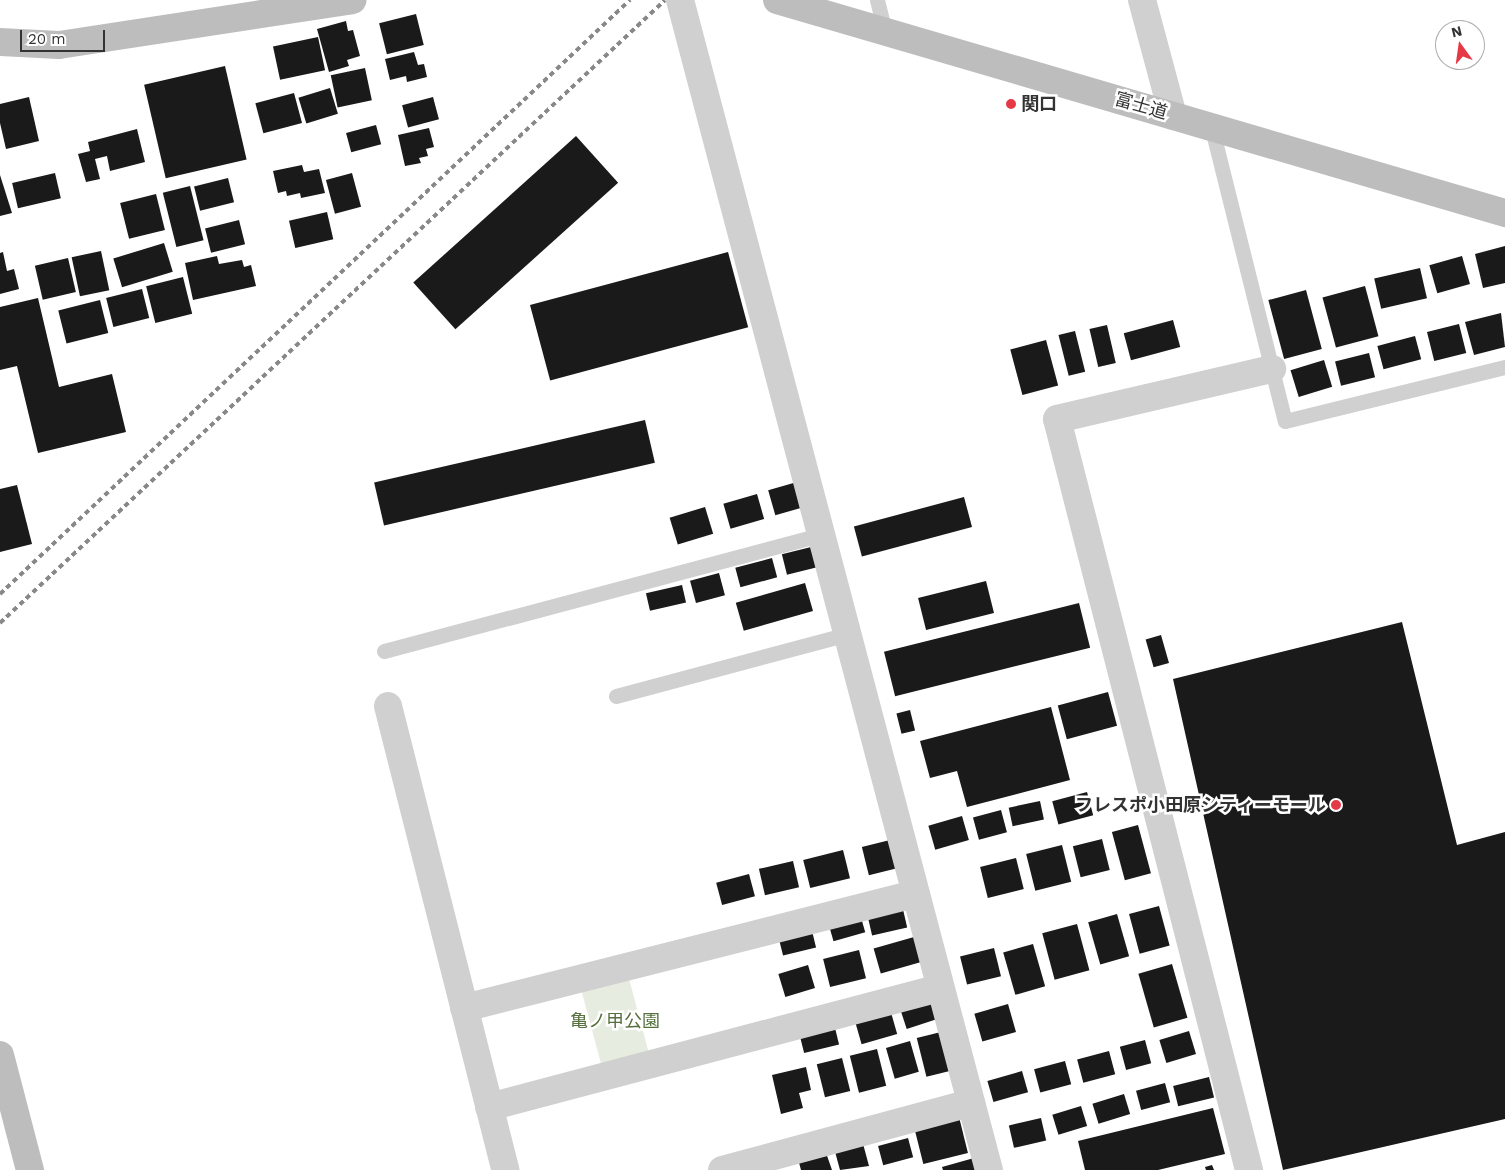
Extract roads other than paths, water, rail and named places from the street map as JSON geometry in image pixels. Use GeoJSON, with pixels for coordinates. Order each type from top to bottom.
{"type":"FeatureCollection","features":[{"type":"Feature","properties":{"kind":"street"},"geometry":{"type":"LineString","coordinates":[[0,42],[59,45],[353,0]]}},
{"type":"Feature","properties":{"kind":"street"},"geometry":{"type":"LineString","coordinates":[[680,0],[989,1170]]}},
{"type":"Feature","properties":{"kind":"street","name":"富士道"},"geometry":{"type":"LineString","coordinates":[[777,0],[1173,116],[1211,125],[1505,213]]}},
{"type":"Feature","properties":{"kind":"street"},"geometry":{"type":"LineString","coordinates":[[1142,0],[1173,116]]}},
{"type":"Feature","properties":{"kind":"street"},"geometry":{"type":"LineString","coordinates":[[1249,1170],[1057,419],[1272,369]]}},
{"type":"Feature","properties":{"kind":"street"},"geometry":{"type":"LineString","coordinates":[[388,706],[504,1170]]}},
{"type":"Feature","properties":{"kind":"street"},"geometry":{"type":"LineString","coordinates":[[464,1008],[916,894]]}},
{"type":"Feature","properties":{"kind":"street"},"geometry":{"type":"LineString","coordinates":[[489,1107],[940,988]]}},
{"type":"Feature","properties":{"kind":"street"},"geometry":{"type":"LineString","coordinates":[[0,1055],[30,1170]]}},
{"type":"Feature","properties":{"kind":"street"},"geometry":{"type":"LineString","coordinates":[[722,1170],[971,1103]]}},
{"type":"Feature","properties":{"kind":"lane"},"geometry":{"type":"LineString","coordinates":[[877,0],[885,33]]}},
{"type":"Feature","properties":{"kind":"lane"},"geometry":{"type":"LineString","coordinates":[[1211,125],[1285,421],[1505,367]]}},
{"type":"Feature","properties":{"kind":"lane"},"geometry":{"type":"LineString","coordinates":[[384,651],[821,535]]}},
{"type":"Feature","properties":{"kind":"lane"},"geometry":{"type":"LineString","coordinates":[[616,696],[848,634]]}},
{"type":"Feature","properties":{"kind":"railway"},"geometry":{"type":"LineString","coordinates":[[0,594],[630,0]]}},
{"type":"Feature","properties":{"kind":"railway"},"geometry":{"type":"LineString","coordinates":[[0,623],[665,0]]}},
{"type":"Feature","properties":{"kind":"place","name":"関口"},"geometry":{"type":"Point","coordinates":[1011,104]}},
{"type":"Feature","properties":{"kind":"place","name":"フレスポ小田原シティーモール"},"geometry":{"type":"Point","coordinates":[1336,805]}},
{"type":"Feature","properties":{"kind":"park label","name":"亀ノ甲公園"},"geometry":{"type":"Point","coordinates":[615,1021]}}]}
